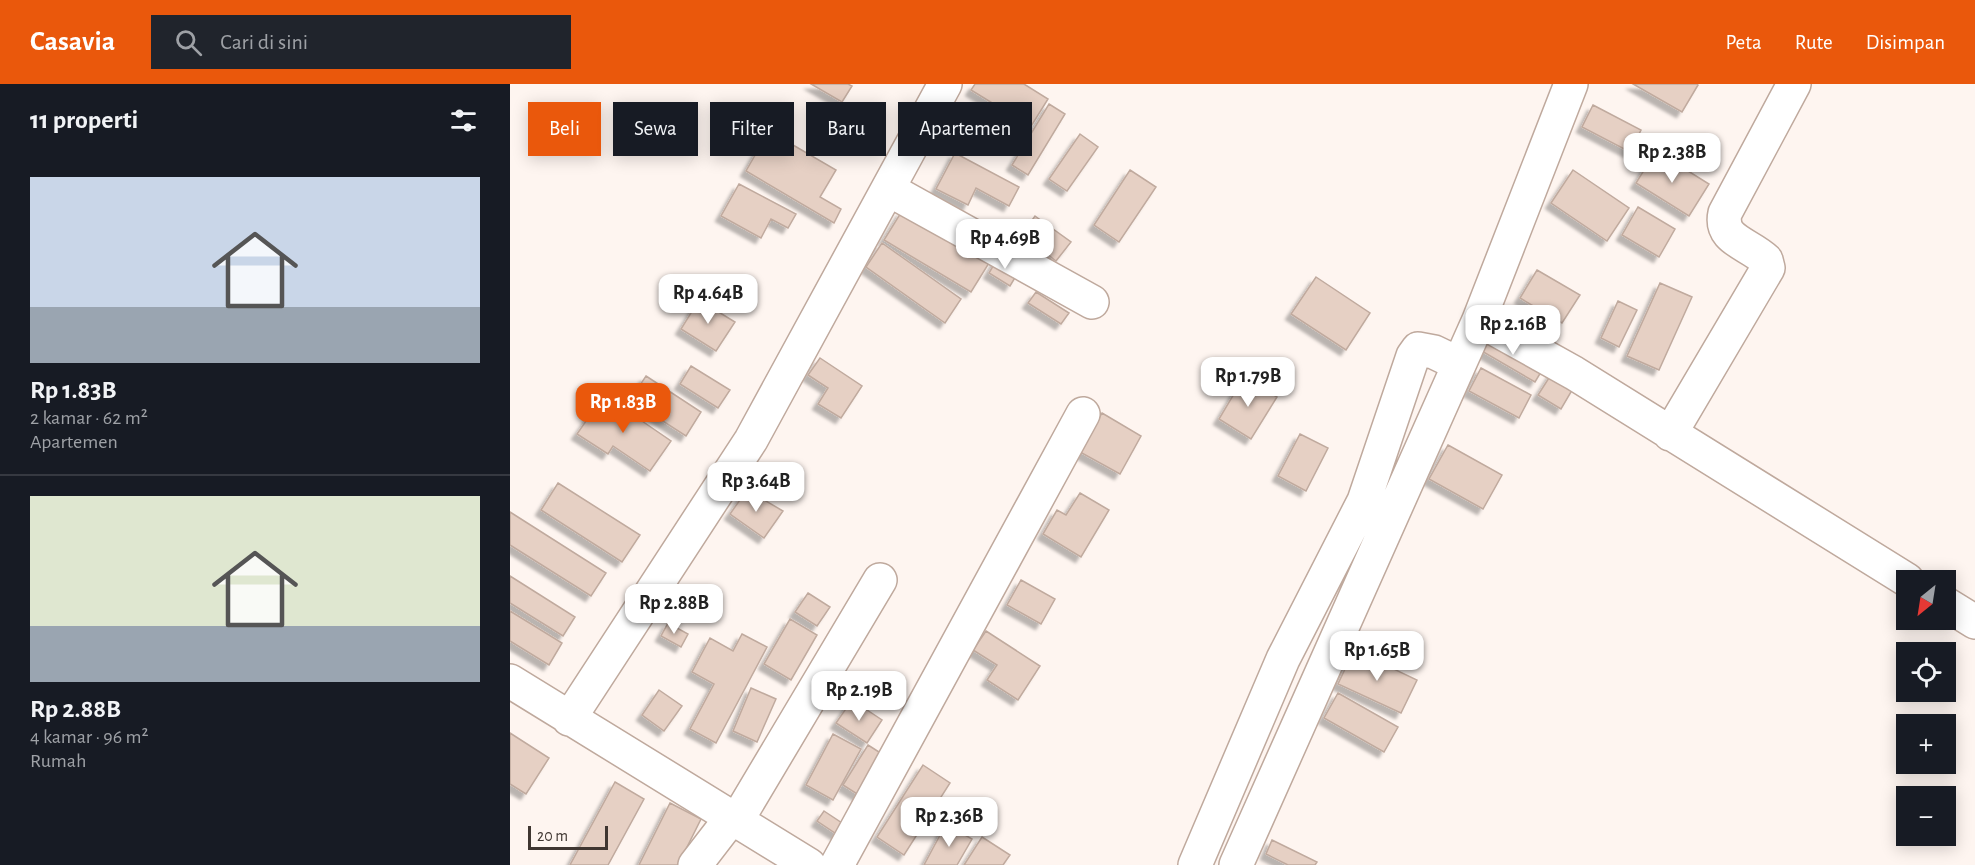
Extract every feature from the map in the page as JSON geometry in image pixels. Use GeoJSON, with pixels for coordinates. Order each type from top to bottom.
{"type":"FeatureCollection","features":[{"type":"Feature","properties":{"kind":"street"},"geometry":{"type":"LineString","coordinates":[[570,719],[751,440],[945,84]]}},
{"type":"Feature","properties":{"kind":"street"},"geometry":{"type":"LineString","coordinates":[[1236,865],[1448,358],[1479,320],[1571,84]]}},
{"type":"Feature","properties":{"kind":"street"},"geometry":{"type":"LineString","coordinates":[[1670,434],[1768,268],[1767,260],[1726,232],[1723,224],[1725,213],[1794,84]]}},
{"type":"Feature","properties":{"kind":"street"},"geometry":{"type":"LineString","coordinates":[[888,189],[1092,302]]}},
{"type":"Feature","properties":{"kind":"street"},"geometry":{"type":"LineString","coordinates":[[1479,320],[1574,373],[1896,573]]}},
{"type":"Feature","properties":{"kind":"street"},"geometry":{"type":"LineString","coordinates":[[1195,865],[1283,659],[1364,501],[1413,356],[1418,349],[1448,358]]}},
{"type":"Feature","properties":{"kind":"street"},"geometry":{"type":"LineString","coordinates":[[837,865],[1083,414]]}},
{"type":"Feature","properties":{"kind":"street"},"geometry":{"type":"LineString","coordinates":[[695,865],[735,818],[880,580]]}},
{"type":"Feature","properties":{"kind":"street"},"geometry":{"type":"LineString","coordinates":[[1956,610],[1975,622]]}},
{"type":"Feature","properties":{"kind":"street"},"geometry":{"type":"LineString","coordinates":[[510,681],[809,865]]}},
{"type":"Feature","properties":{"kind":"building"},"geometry":{"type":"Polygon","coordinates":[[[811,84],[848,84],[852,86],[842,102],[811,84]]]}},
{"type":"Feature","properties":{"kind":"building"},"geometry":{"type":"Polygon","coordinates":[[[975,84],[1024,84],[1048,99],[1032,125],[1032,102],[991,102],[971,90],[975,84]]]}},
{"type":"Feature","properties":{"kind":"building"},"geometry":{"type":"Polygon","coordinates":[[[1633,84],[1697,84],[1698,85],[1682,112],[1633,84]]]}},
{"type":"Feature","properties":{"kind":"building"},"geometry":{"type":"Polygon","coordinates":[[[1049,104],[1065,114],[1028,175],[1012,165],[1017,156],[1032,156],[1032,132],[1049,104]]]}},
{"type":"Feature","properties":{"kind":"building"},"geometry":{"type":"Polygon","coordinates":[[[1593,105],[1641,130],[1630,152],[1582,127],[1593,105]]]}},
{"type":"Feature","properties":{"kind":"building"},"geometry":{"type":"Polygon","coordinates":[[[1080,134],[1098,147],[1067,191],[1049,179],[1080,134]]]}},
{"type":"Feature","properties":{"kind":"building"},"geometry":{"type":"Polygon","coordinates":[[[794,146],[806,153],[806,156],[812,156],[836,170],[820,197],[841,209],[834,223],[746,171],[755,156],[794,156],[794,146]]]}},
{"type":"Feature","properties":{"kind":"building"},"geometry":{"type":"Polygon","coordinates":[[[1656,151],[1709,184],[1689,216],[1636,183],[1656,151]]]}},
{"type":"Feature","properties":{"kind":"building"},"geometry":{"type":"Polygon","coordinates":[[[953,156],[961,156],[1019,187],[1009,206],[976,188],[968,205],[936,189],[953,156]]]}},
{"type":"Feature","properties":{"kind":"building"},"geometry":{"type":"Polygon","coordinates":[[[1130,170],[1156,187],[1119,242],[1094,225],[1130,170]]]}},
{"type":"Feature","properties":{"kind":"building"},"geometry":{"type":"Polygon","coordinates":[[[1573,170],[1629,208],[1607,241],[1551,203],[1573,170]]]}},
{"type":"Feature","properties":{"kind":"building"},"geometry":{"type":"Polygon","coordinates":[[[739,184],[796,214],[788,228],[771,219],[761,238],[721,216],[739,184]]]}},
{"type":"Feature","properties":{"kind":"building"},"geometry":{"type":"Polygon","coordinates":[[[1638,207],[1675,229],[1659,257],[1622,235],[1638,207]]]}},
{"type":"Feature","properties":{"kind":"building"},"geometry":{"type":"Polygon","coordinates":[[[902,211],[989,263],[971,292],[884,240],[902,211]]]}},
{"type":"Feature","properties":{"kind":"building"},"geometry":{"type":"Polygon","coordinates":[[[1035,216],[1071,242],[1056,261],[1022,234],[1035,216]]]}},
{"type":"Feature","properties":{"kind":"building"},"geometry":{"type":"Polygon","coordinates":[[[882,243],[961,299],[945,323],[866,267],[882,243]]]}},
{"type":"Feature","properties":{"kind":"building"},"geometry":{"type":"Polygon","coordinates":[[[1000,254],[1022,266],[1010,286],[989,273],[1000,254]]]}},
{"type":"Feature","properties":{"kind":"building"},"geometry":{"type":"Polygon","coordinates":[[[1537,270],[1580,295],[1562,323],[1520,298],[1537,270]]]}},
{"type":"Feature","properties":{"kind":"building"},"geometry":{"type":"Polygon","coordinates":[[[1316,277],[1370,313],[1346,350],[1291,314],[1316,277]]]}},
{"type":"Feature","properties":{"kind":"building"},"geometry":{"type":"Polygon","coordinates":[[[1660,283],[1692,297],[1659,370],[1627,356],[1660,283]]]}},
{"type":"Feature","properties":{"kind":"building"},"geometry":{"type":"Polygon","coordinates":[[[1036,292],[1069,313],[1061,324],[1028,303],[1036,292]]]}},
{"type":"Feature","properties":{"kind":"building"},"geometry":{"type":"Polygon","coordinates":[[[699,300],[735,322],[716,351],[681,329],[699,300]]]}},
{"type":"Feature","properties":{"kind":"building"},"geometry":{"type":"Polygon","coordinates":[[[1618,301],[1637,310],[1619,347],[1601,338],[1618,301]]]}},
{"type":"Feature","properties":{"kind":"building"},"geometry":{"type":"Polygon","coordinates":[[[1492,330],[1547,362],[1535,382],[1480,350],[1492,330]]]}},
{"type":"Feature","properties":{"kind":"building"},"geometry":{"type":"Polygon","coordinates":[[[820,358],[862,386],[841,418],[818,404],[828,388],[808,375],[820,358]]]}},
{"type":"Feature","properties":{"kind":"building"},"geometry":{"type":"Polygon","coordinates":[[[691,366],[730,390],[718,408],[680,384],[691,366]]]}},
{"type":"Feature","properties":{"kind":"building"},"geometry":{"type":"Polygon","coordinates":[[[1556,367],[1578,380],[1561,409],[1538,395],[1556,367]]]}},
{"type":"Feature","properties":{"kind":"building"},"geometry":{"type":"Polygon","coordinates":[[[1481,368],[1531,395],[1519,418],[1469,391],[1481,368]]]}},
{"type":"Feature","properties":{"kind":"building"},"geometry":{"type":"Polygon","coordinates":[[[646,376],[701,412],[686,436],[630,400],[646,376]]]}},
{"type":"Feature","properties":{"kind":"building"},"geometry":{"type":"Polygon","coordinates":[[[1244,377],[1277,397],[1251,439],[1219,419],[1244,377]]]}},
{"type":"Feature","properties":{"kind":"building"},"geometry":{"type":"Polygon","coordinates":[[[604,395],[671,441],[650,471],[613,446],[608,454],[577,434],[604,395]]]}},
{"type":"Feature","properties":{"kind":"building"},"geometry":{"type":"Polygon","coordinates":[[[1102,413],[1141,436],[1120,474],[1080,452],[1102,413]]]}},
{"type":"Feature","properties":{"kind":"building"},"geometry":{"type":"Polygon","coordinates":[[[1300,434],[1328,448],[1306,491],[1278,476],[1300,434]]]}},
{"type":"Feature","properties":{"kind":"building"},"geometry":{"type":"Polygon","coordinates":[[[1448,445],[1502,475],[1483,509],[1429,479],[1448,445]]]}},
{"type":"Feature","properties":{"kind":"building"},"geometry":{"type":"Polygon","coordinates":[[[558,483],[640,535],[622,562],[541,510],[558,483]]]}},
{"type":"Feature","properties":{"kind":"building"},"geometry":{"type":"Polygon","coordinates":[[[747,490],[783,511],[764,538],[730,514],[747,490]]]}},
{"type":"Feature","properties":{"kind":"building"},"geometry":{"type":"Polygon","coordinates":[[[1080,493],[1109,510],[1081,557],[1043,534],[1057,510],[1066,515],[1080,493]]]}},
{"type":"Feature","properties":{"kind":"building"},"geometry":{"type":"Polygon","coordinates":[[[510,512],[606,573],[591,596],[510,545],[510,512]]]}},
{"type":"Feature","properties":{"kind":"building"},"geometry":{"type":"Polygon","coordinates":[[[510,576],[575,617],[563,636],[510,603],[510,576]]]}},
{"type":"Feature","properties":{"kind":"building"},"geometry":{"type":"Polygon","coordinates":[[[1021,580],[1055,599],[1041,624],[1007,605],[1021,580]]]}},
{"type":"Feature","properties":{"kind":"building"},"geometry":{"type":"Polygon","coordinates":[[[808,593],[830,607],[817,626],[795,612],[808,593]]]}},
{"type":"Feature","properties":{"kind":"building"},"geometry":{"type":"Polygon","coordinates":[[[510,611],[562,643],[549,665],[510,641],[510,611]]]}},
{"type":"Feature","properties":{"kind":"building"},"geometry":{"type":"Polygon","coordinates":[[[790,619],[817,635],[791,680],[764,664],[790,619]]]}},
{"type":"Feature","properties":{"kind":"building"},"geometry":{"type":"Polygon","coordinates":[[[668,623],[688,634],[681,647],[661,636],[668,623]]]}},
{"type":"Feature","properties":{"kind":"building"},"geometry":{"type":"Polygon","coordinates":[[[986,631],[1040,666],[1018,700],[987,680],[997,665],[973,650],[986,631]]]}},
{"type":"Feature","properties":{"kind":"building"},"geometry":{"type":"Polygon","coordinates":[[[742,634],[767,647],[716,743],[690,729],[714,684],[692,672],[710,638],[733,651],[742,634]]]}},
{"type":"Feature","properties":{"kind":"building"},"geometry":{"type":"Polygon","coordinates":[[[1354,650],[1417,680],[1401,713],[1338,684],[1354,650]]]}},
{"type":"Feature","properties":{"kind":"building"},"geometry":{"type":"Polygon","coordinates":[[[751,688],[776,699],[757,742],[733,731],[751,688]]]}},
{"type":"Feature","properties":{"kind":"building"},"geometry":{"type":"Polygon","coordinates":[[[659,690],[682,706],[664,731],[642,715],[659,690]]]}},
{"type":"Feature","properties":{"kind":"building"},"geometry":{"type":"Polygon","coordinates":[[[1338,693],[1398,727],[1384,752],[1324,718],[1338,693]]]}},
{"type":"Feature","properties":{"kind":"building"},"geometry":{"type":"Polygon","coordinates":[[[852,700],[882,720],[867,743],[836,723],[852,700]]]}},
{"type":"Feature","properties":{"kind":"building"},"geometry":{"type":"Polygon","coordinates":[[[510,733],[549,758],[526,794],[510,784],[510,733]]]}},
{"type":"Feature","properties":{"kind":"building"},"geometry":{"type":"Polygon","coordinates":[[[833,734],[861,749],[833,800],[806,785],[833,734]]]}},
{"type":"Feature","properties":{"kind":"building"},"geometry":{"type":"Polygon","coordinates":[[[868,745],[890,759],[865,799],[843,785],[868,745]]]}},
{"type":"Feature","properties":{"kind":"building"},"geometry":{"type":"Polygon","coordinates":[[[923,765],[950,783],[904,855],[877,837],[923,765]]]}},
{"type":"Feature","properties":{"kind":"building"},"geometry":{"type":"Polygon","coordinates":[[[615,782],[644,799],[608,865],[570,865],[615,782]]]}},
{"type":"Feature","properties":{"kind":"building"},"geometry":{"type":"Polygon","coordinates":[[[670,803],[701,819],[678,865],[639,865],[670,803]]]}},
{"type":"Feature","properties":{"kind":"building"},"geometry":{"type":"Polygon","coordinates":[[[824,811],[845,825],[838,835],[817,821],[824,811]]]}},
{"type":"Feature","properties":{"kind":"building"},"geometry":{"type":"Polygon","coordinates":[[[946,824],[972,839],[957,865],[924,865],[946,824]]]}},
{"type":"Feature","properties":{"kind":"building"},"geometry":{"type":"Polygon","coordinates":[[[982,837],[1010,855],[1003,865],[964,865],[982,837]]]}},
{"type":"Feature","properties":{"kind":"building"},"geometry":{"type":"Polygon","coordinates":[[[1272,840],[1317,862],[1315,865],[1288,865],[1266,854],[1272,840]]]}}]}
